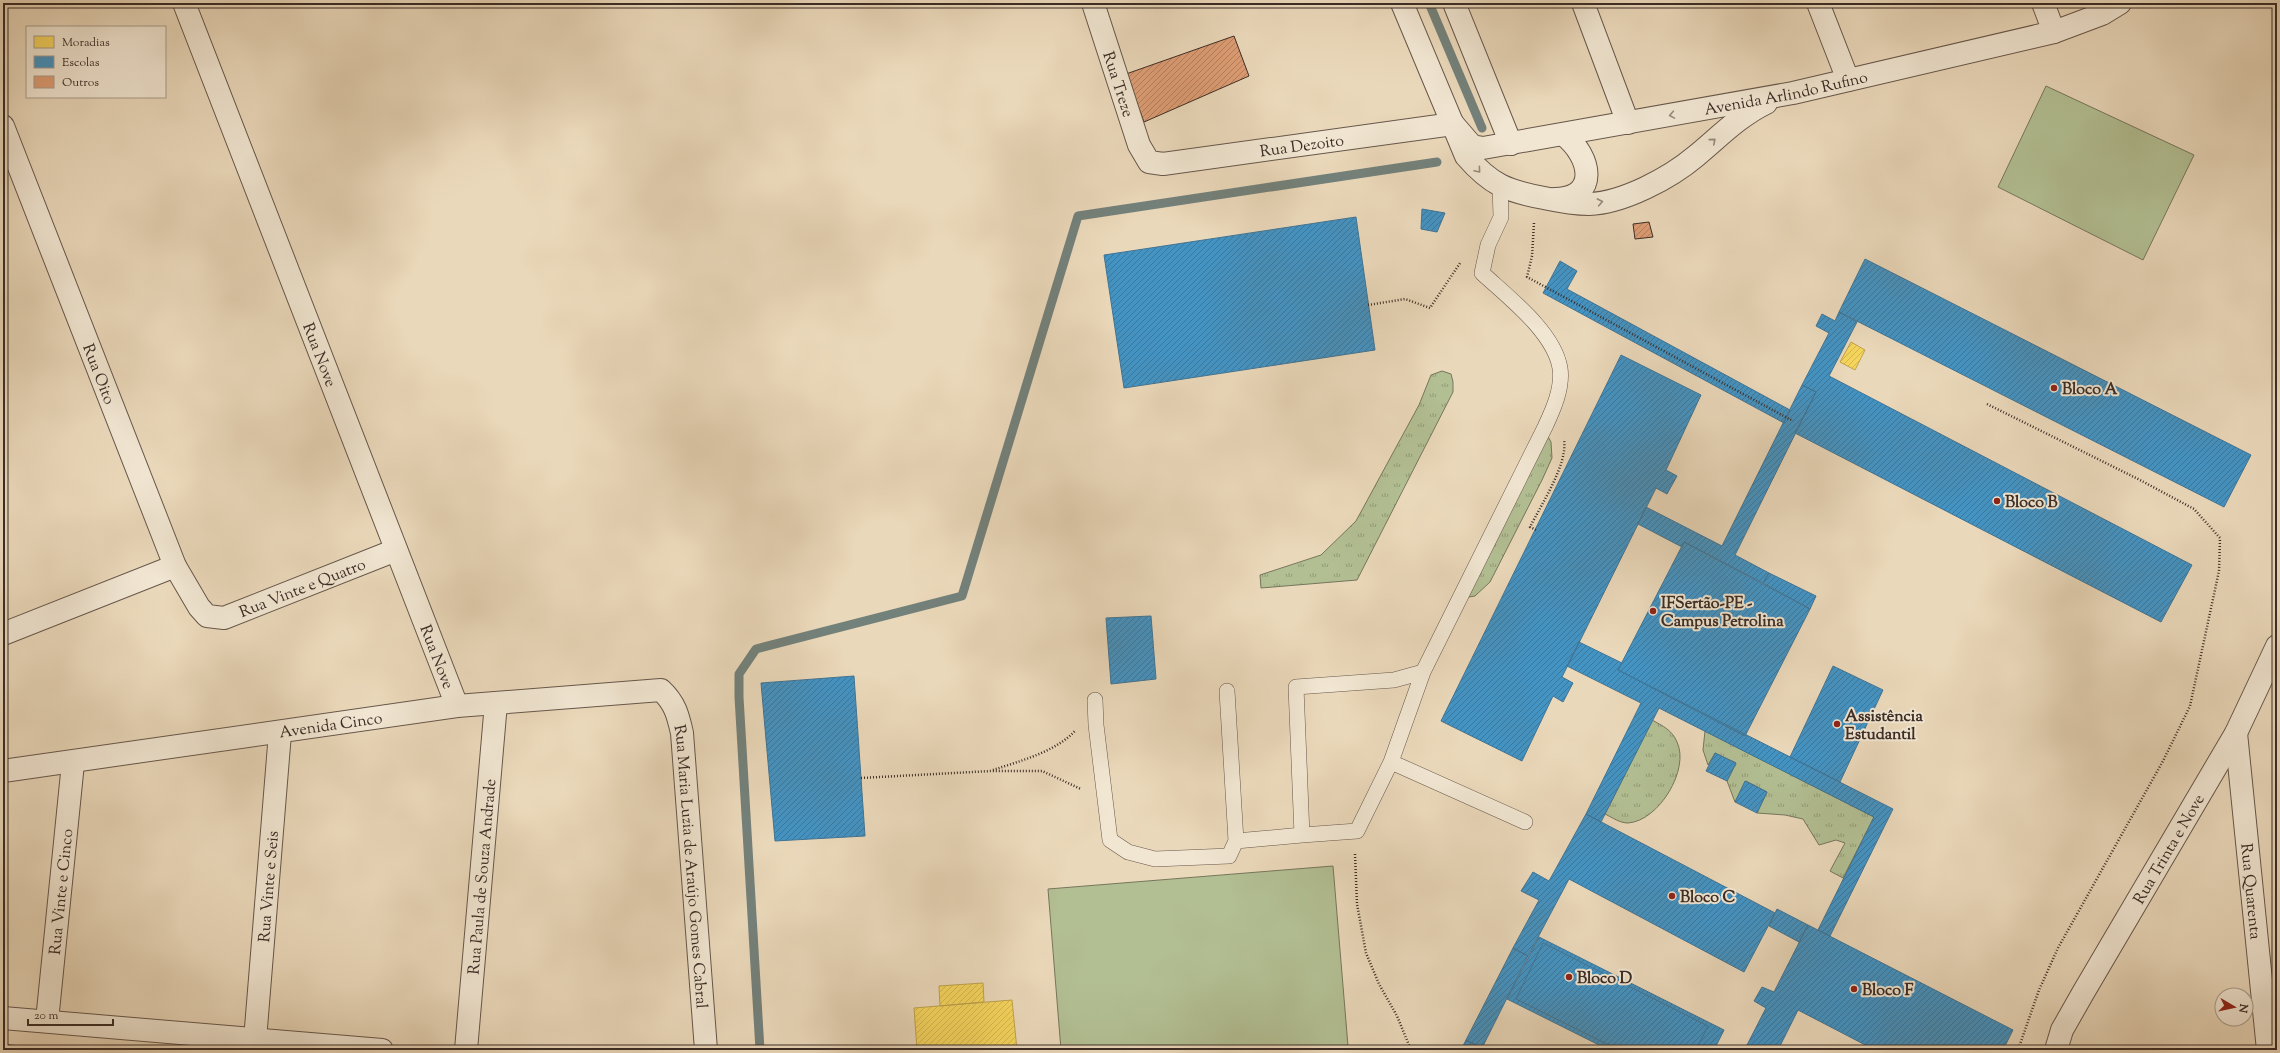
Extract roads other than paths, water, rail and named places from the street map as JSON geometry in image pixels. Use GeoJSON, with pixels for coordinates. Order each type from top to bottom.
{"type":"FeatureCollection","features":[{"type":"Feature","properties":{"kind":"street","name":"Rua Nove"},"geometry":{"type":"LineString","coordinates":[[184,3],[457,706]]}},
{"type":"Feature","properties":{"kind":"street","name":"Rua Treze"},"geometry":{"type":"LineString","coordinates":[[1093,3],[1139,145],[1149,162]]}},
{"type":"Feature","properties":{"kind":"street"},"geometry":{"type":"LineString","coordinates":[[1402,3],[1466,156],[1482,175],[1500,186],[1541,198],[1591,204],[1612,200],[1667,177],[1695,157],[1750,111],[1793,93]]}},
{"type":"Feature","properties":{"kind":"street"},"geometry":{"type":"LineString","coordinates":[[1454,3],[1511,144]]}},
{"type":"Feature","properties":{"kind":"street"},"geometry":{"type":"LineString","coordinates":[[1583,3],[1628,123]]}},
{"type":"Feature","properties":{"kind":"street"},"geometry":{"type":"LineString","coordinates":[[1818,3],[1848,80]]}},
{"type":"Feature","properties":{"kind":"street"},"geometry":{"type":"LineString","coordinates":[[2043,3],[2054,32]]}},
{"type":"Feature","properties":{"kind":"street","name":"Avenida Arlindo Rufino"},"geometry":{"type":"LineString","coordinates":[[1453,124],[1472,146],[1483,148],[1564,135],[1793,93],[2054,32],[2102,14],[2120,3]]}},
{"type":"Feature","properties":{"kind":"street","name":"Rua Dezoito"},"geometry":{"type":"LineString","coordinates":[[1149,162],[1163,164],[1453,124]]}},
{"type":"Feature","properties":{"kind":"street","name":"Rua Oito"},"geometry":{"type":"LineString","coordinates":[[3,126],[175,566],[190,593],[207,616]]}},
{"type":"Feature","properties":{"kind":"street"},"geometry":{"type":"LineString","coordinates":[[1541,198],[1570,198],[1578,193],[1584,182],[1587,168],[1583,156],[1574,143],[1564,135]]}},
{"type":"Feature","properties":{"kind":"street","name":"Rua Vinte e Quatro"},"geometry":{"type":"LineString","coordinates":[[207,616],[224,618],[396,550]]}},
{"type":"Feature","properties":{"kind":"street"},"geometry":{"type":"LineString","coordinates":[[3,634],[175,566]]}},
{"type":"Feature","properties":{"kind":"street","name":"Rua Trinta e Nove"},"geometry":{"type":"LineString","coordinates":[[2056,1050],[2062,1030],[2236,732],[2277,646]]}},
{"type":"Feature","properties":{"kind":"street","name":"Avenida Cinco"},"geometry":{"type":"LineString","coordinates":[[3,771],[73,763],[457,706],[661,690]]}},
{"type":"Feature","properties":{"kind":"street","name":"Rua Maria Luzia de Araújo Gomes Cabral"},"geometry":{"type":"LineString","coordinates":[[661,690],[670,699],[678,711],[682,733],[706,1050]]}},
{"type":"Feature","properties":{"kind":"street","name":"Rua Paula de Souza Andrade"},"geometry":{"type":"LineString","coordinates":[[466,1050],[496,702]]}},
{"type":"Feature","properties":{"kind":"street","name":"Rua Vinte e Seis"},"geometry":{"type":"LineString","coordinates":[[255,1040],[280,732]]}},
{"type":"Feature","properties":{"kind":"street","name":"Rua Quarenta"},"geometry":{"type":"LineString","coordinates":[[2236,732],[2268,1050]]}},
{"type":"Feature","properties":{"kind":"street","name":"Rua Vinte e Cinco"},"geometry":{"type":"LineString","coordinates":[[47,1021],[73,763]]}},
{"type":"Feature","properties":{"kind":"street"},"geometry":{"type":"LineString","coordinates":[[3,1018],[255,1040],[327,1048],[382,1050]]}},
{"type":"Feature","properties":{"kind":"lane"},"geometry":{"type":"LineString","coordinates":[[1236,841],[1357,831],[1391,762],[1423,672],[1545,427],[1557,396],[1560,368],[1541,329],[1482,273],[1483,263],[1501,217],[1500,186]]}},
{"type":"Feature","properties":{"kind":"lane"},"geometry":{"type":"LineString","coordinates":[[1302,835],[1296,687],[1394,680],[1423,672]]}},
{"type":"Feature","properties":{"kind":"lane"},"geometry":{"type":"LineString","coordinates":[[1096,700],[1096,725],[1110,840],[1128,852],[1155,859],[1229,856],[1236,841],[1227,690]]}},
{"type":"Feature","properties":{"kind":"lane"},"geometry":{"type":"LineString","coordinates":[[1391,762],[1525,822]]}},
{"type":"Feature","properties":{"kind":"waterway"},"geometry":{"type":"LineString","coordinates":[[1429,3],[1482,128]]}},
{"type":"Feature","properties":{"kind":"waterway"},"geometry":{"type":"LineString","coordinates":[[760,1050],[739,697],[739,674],[756,649],[962,596],[1078,216],[1437,162]]}},
{"type":"Feature","properties":{"kind":"place","name":"Bloco A"},"geometry":{"type":"Point","coordinates":[2054,388]}},
{"type":"Feature","properties":{"kind":"place","name":"Bloco B"},"geometry":{"type":"Point","coordinates":[1997,501]}},
{"type":"Feature","properties":{"kind":"place","name":"IFSertão-PE - Campus Petrolina"},"geometry":{"type":"Point","coordinates":[1653,611]}},
{"type":"Feature","properties":{"kind":"place","name":"Assistência Estudantil"},"geometry":{"type":"Point","coordinates":[1837,724]}},
{"type":"Feature","properties":{"kind":"place","name":"Bloco C"},"geometry":{"type":"Point","coordinates":[1672,896]}},
{"type":"Feature","properties":{"kind":"place","name":"Bloco D"},"geometry":{"type":"Point","coordinates":[1569,977]}},
{"type":"Feature","properties":{"kind":"place","name":"Bloco F"},"geometry":{"type":"Point","coordinates":[1854,989]}}]}
